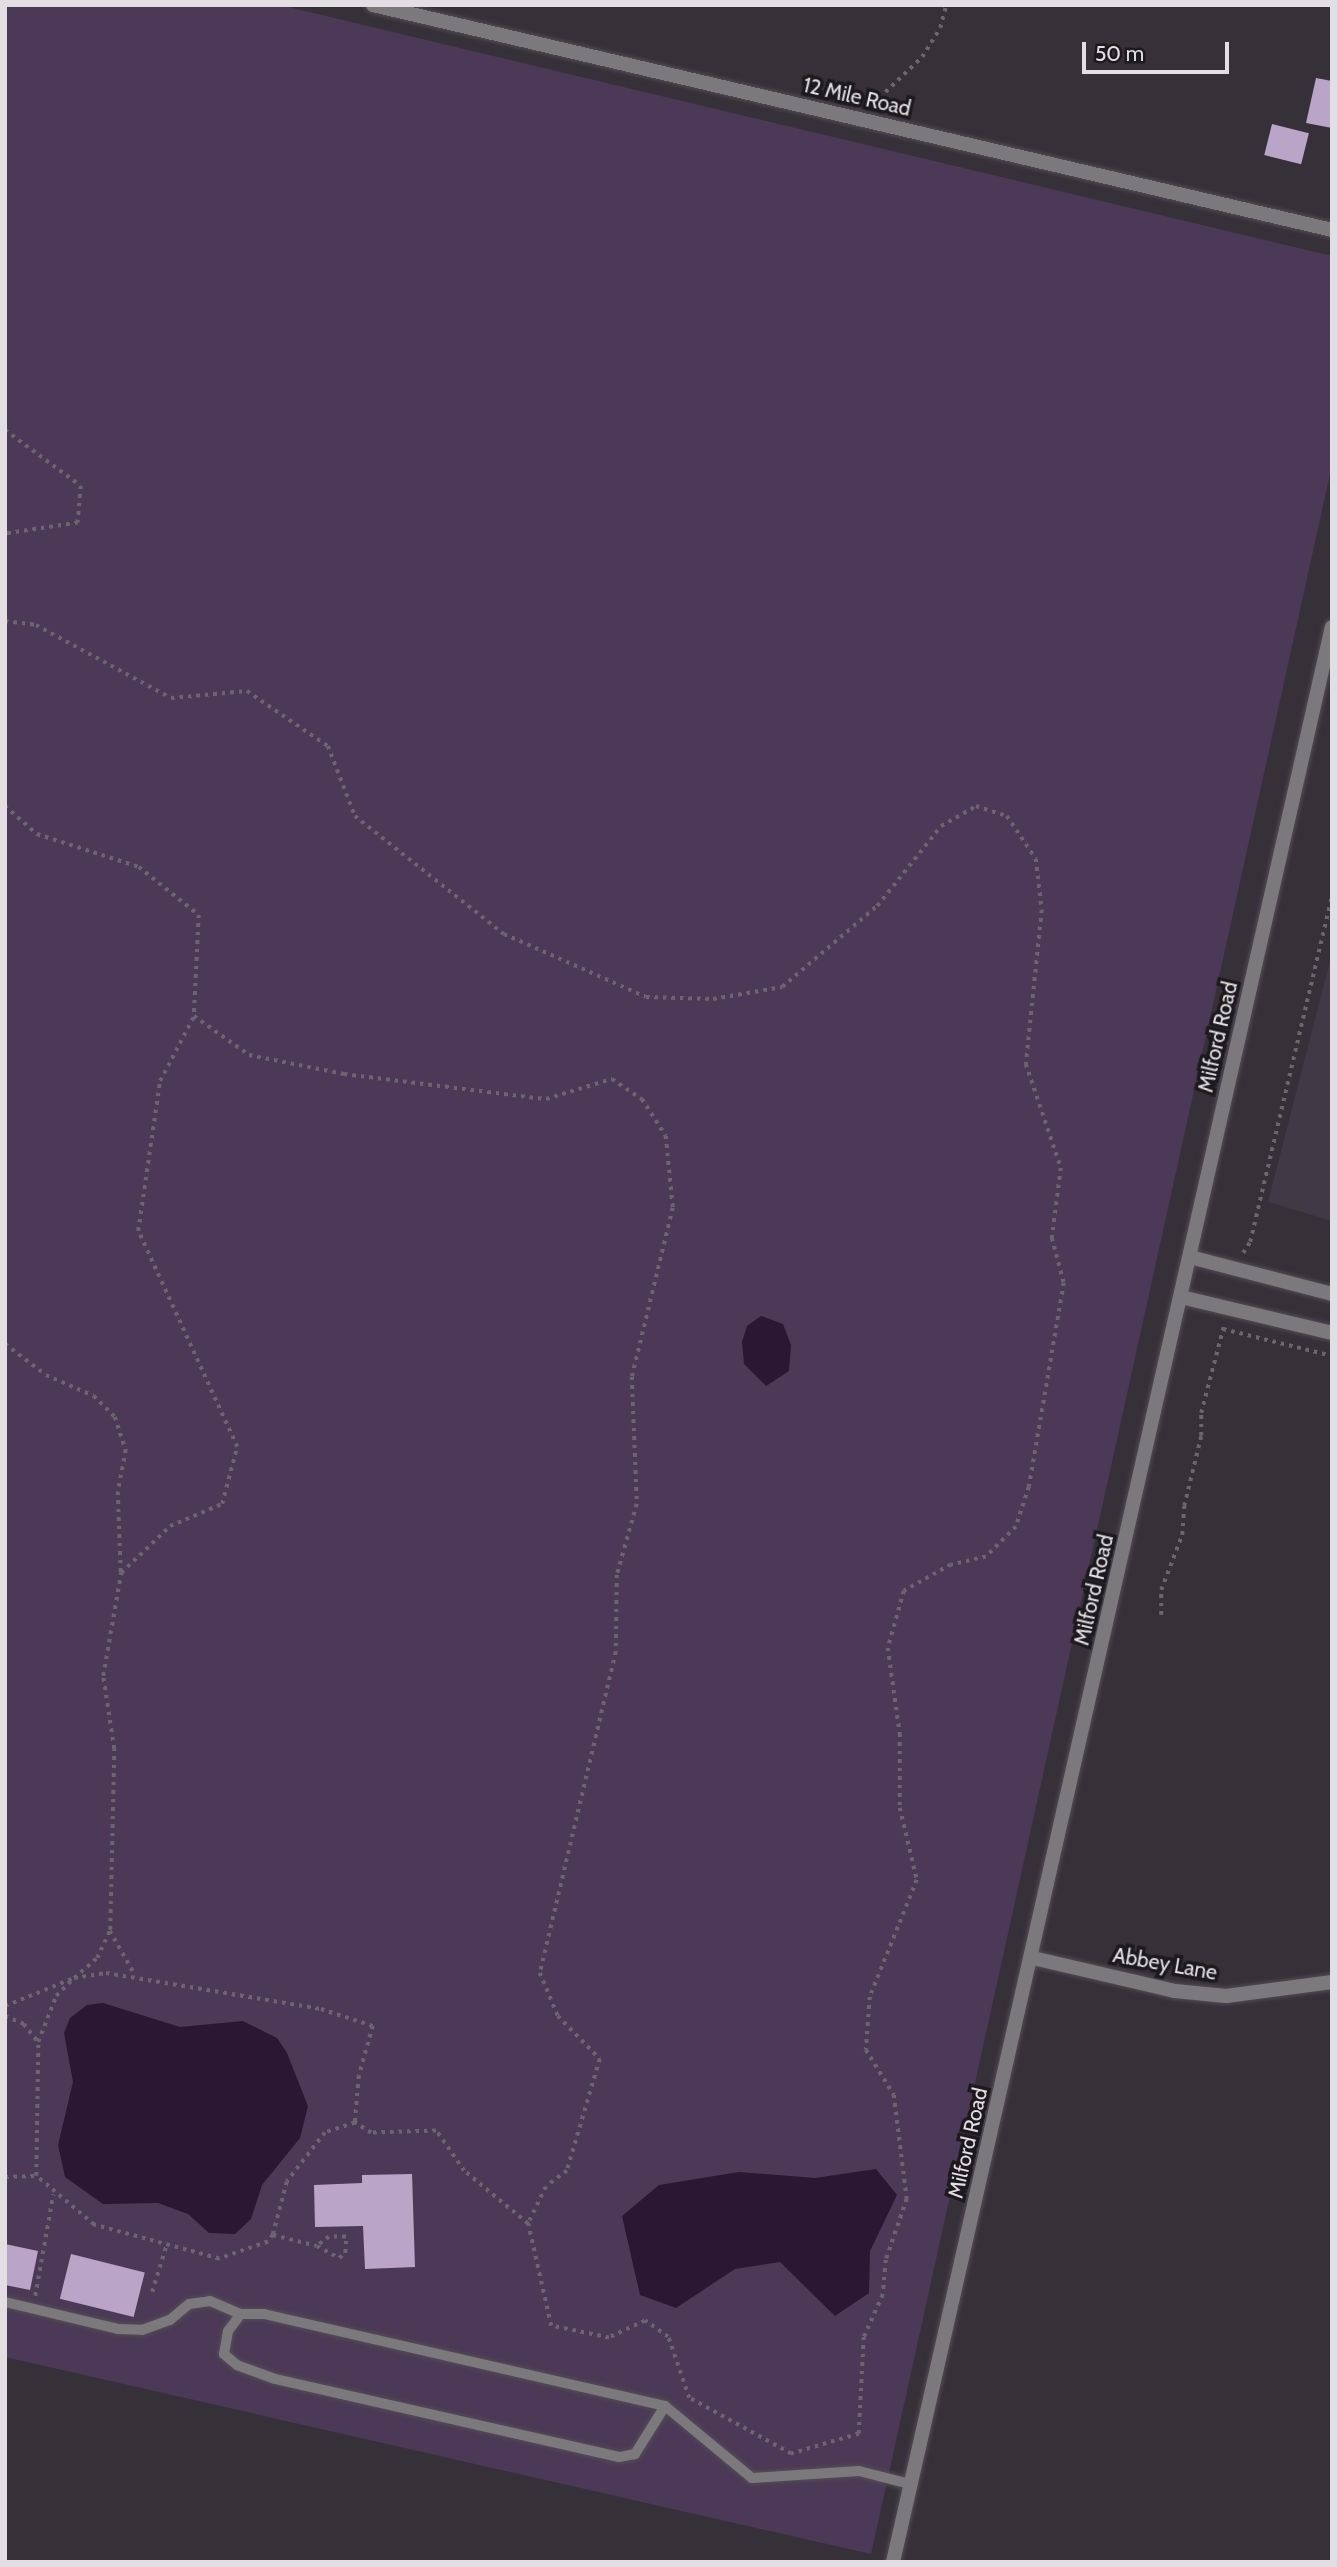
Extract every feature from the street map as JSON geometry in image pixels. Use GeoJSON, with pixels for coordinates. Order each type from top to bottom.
{"type":"FeatureCollection","features":[{"type":"Feature","properties":{"kind":"street","name":"12 Mile Road"},"geometry":{"type":"LineString","coordinates":[[373,5],[1332,230]]}},
{"type":"Feature","properties":{"kind":"street","name":"Milford Road"},"geometry":{"type":"LineString","coordinates":[[892,2562],[1033,1958],[1331,633]]}},
{"type":"Feature","properties":{"kind":"street"},"geometry":{"type":"LineString","coordinates":[[1190,1257],[1332,1294]]}},
{"type":"Feature","properties":{"kind":"street"},"geometry":{"type":"LineString","coordinates":[[1181,1297],[1332,1333]]}},
{"type":"Feature","properties":{"kind":"street","name":"Abbey Lane"},"geometry":{"type":"LineString","coordinates":[[1033,1958],[1175,1991],[1226,1996],[1332,1982]]}},
{"type":"Feature","properties":{"kind":"lane"},"geometry":{"type":"LineString","coordinates":[[5,2302],[118,2329],[142,2330],[170,2320],[189,2304],[210,2301],[241,2314],[264,2314],[665,2406],[752,2478],[859,2470],[910,2484]]}},
{"type":"Feature","properties":{"kind":"lane"},"geometry":{"type":"LineString","coordinates":[[241,2314],[228,2331],[224,2354],[237,2365],[275,2379],[619,2457],[635,2454],[665,2406]]}},
{"type":"Feature","properties":{"kind":"path"},"geometry":{"type":"LineString","coordinates":[[878,98],[922,57],[940,28],[946,5]]}},
{"type":"Feature","properties":{"kind":"path"},"geometry":{"type":"LineString","coordinates":[[5,430],[81,486],[78,523],[5,534]]}},
{"type":"Feature","properties":{"kind":"path"},"geometry":{"type":"LineString","coordinates":[[5,621],[36,625],[171,698],[247,691],[328,746],[355,816],[505,934],[646,997],[713,999],[782,987],[877,906],[941,826],[976,806],[1007,816],[1036,859],[1042,910],[1026,1065],[1061,1168],[1052,1238],[1064,1283],[1029,1487],[1016,1527],[986,1557],[951,1565],[904,1591],[888,1648],[900,1734],[900,1808],[917,1880],[870,1997],[866,2050],[894,2095],[907,2199],[886,2260],[883,2295],[864,2337],[859,2434],[791,2454],[689,2398],[668,2337],[645,2321],[609,2338],[551,2326],[528,2224],[464,2171],[436,2132],[371,2133],[355,2123]]}},
{"type":"Feature","properties":{"kind":"path"},"geometry":{"type":"LineString","coordinates":[[5,806],[37,834],[139,867],[199,915],[194,1016],[160,1081],[138,1231],[237,1447],[222,1504],[170,1526],[121,1573]]}},
{"type":"Feature","properties":{"kind":"path"},"geometry":{"type":"LineString","coordinates":[[194,1016],[249,1055],[344,1074],[546,1099],[612,1079],[642,1099],[666,1136],[673,1208],[632,1377],[637,1504],[617,1575],[616,1652],[540,1973],[558,2016],[600,2059],[567,2171],[546,2187],[528,2224]]}},
{"type":"Feature","properties":{"kind":"path"},"geometry":{"type":"LineString","coordinates":[[1223,1329],[1332,1356]]}},
{"type":"Feature","properties":{"kind":"path"},"geometry":{"type":"LineString","coordinates":[[5,1344],[47,1375],[94,1396],[115,1417],[126,1450],[118,1492],[121,1573],[103,1676],[114,1749],[110,1930],[97,1958],[57,1996],[38,2042],[36,2176],[53,2195],[93,2225],[219,2259],[268,2242],[273,2235],[287,2182],[326,2133],[355,2123]]}},
{"type":"Feature","properties":{"kind":"path"},"geometry":{"type":"LineString","coordinates":[[110,1930],[135,1975]]}},
{"type":"Feature","properties":{"kind":"path"},"geometry":{"type":"LineString","coordinates":[[5,2006],[74,1978],[106,1973],[135,1975],[210,1993],[321,2009],[373,2026],[359,2076],[355,2123]]}},
{"type":"Feature","properties":{"kind":"path"},"geometry":{"type":"LineString","coordinates":[[5,2016],[24,2024],[38,2042]]}},
{"type":"Feature","properties":{"kind":"path"},"geometry":{"type":"LineString","coordinates":[[5,2177],[36,2176]]}},
{"type":"Feature","properties":{"kind":"path"},"geometry":{"type":"LineString","coordinates":[[33,2308],[53,2195]]}},
{"type":"Feature","properties":{"kind":"path"},"geometry":{"type":"LineString","coordinates":[[273,2235],[317,2246],[339,2258],[345,2253],[346,2237],[329,2237],[317,2246]]}},
{"type":"Feature","properties":{"kind":"path"},"geometry":{"type":"LineString","coordinates":[[152,2292],[167,2243]]}},
{"type":"Feature","properties":{"kind":"shaded area"},"geometry":{"type":"Polygon","coordinates":[[[5,5],[280,5],[1332,256],[1332,465],[871,2554],[5,2357],[5,5]]]}},
{"type":"Feature","properties":{"kind":"shaded area"},"geometry":{"type":"Polygon","coordinates":[[[1332,957],[1332,1221],[1268,1202],[1332,957]]]}},
{"type":"Feature","properties":{"kind":"shaded area"},"geometry":{"type":"Polygon","coordinates":[[[761,1316],[783,1324],[791,1345],[789,1371],[766,1386],[744,1364],[742,1342],[747,1326],[761,1316]]]}},
{"type":"Feature","properties":{"kind":"shaded area"},"geometry":{"type":"Polygon","coordinates":[[[103,2003],[180,2027],[243,2021],[277,2038],[287,2053],[308,2106],[300,2138],[262,2185],[251,2219],[235,2234],[209,2233],[188,2214],[158,2203],[103,2204],[65,2177],[58,2145],[73,2082],[64,2033],[70,2018],[87,2005],[103,2003]]]}},
{"type":"Feature","properties":{"kind":"shaded area"},"geometry":{"type":"Polygon","coordinates":[[[876,2169],[897,2195],[870,2251],[869,2293],[835,2316],[780,2262],[735,2269],[676,2308],[640,2295],[622,2216],[659,2185],[739,2172],[815,2178],[876,2169]]]}},
{"type":"Feature","properties":{"kind":"building"},"geometry":{"type":"Polygon","coordinates":[[[1316,78],[1332,81],[1332,128],[1306,123],[1316,78]]]}},
{"type":"Feature","properties":{"kind":"building"},"geometry":{"type":"Polygon","coordinates":[[[1272,124],[1309,133],[1301,164],[1264,155],[1272,124]]]}},
{"type":"Feature","properties":{"kind":"building"},"geometry":{"type":"Polygon","coordinates":[[[412,2174],[415,2267],[365,2269],[363,2226],[315,2227],[314,2185],[362,2183],[362,2175],[412,2174]]]}},
{"type":"Feature","properties":{"kind":"building"},"geometry":{"type":"Polygon","coordinates":[[[5,2244],[38,2251],[30,2290],[5,2285],[5,2244]]]}},
{"type":"Feature","properties":{"kind":"building"},"geometry":{"type":"Polygon","coordinates":[[[71,2254],[145,2272],[134,2317],[60,2299],[71,2254]]]}}]}
